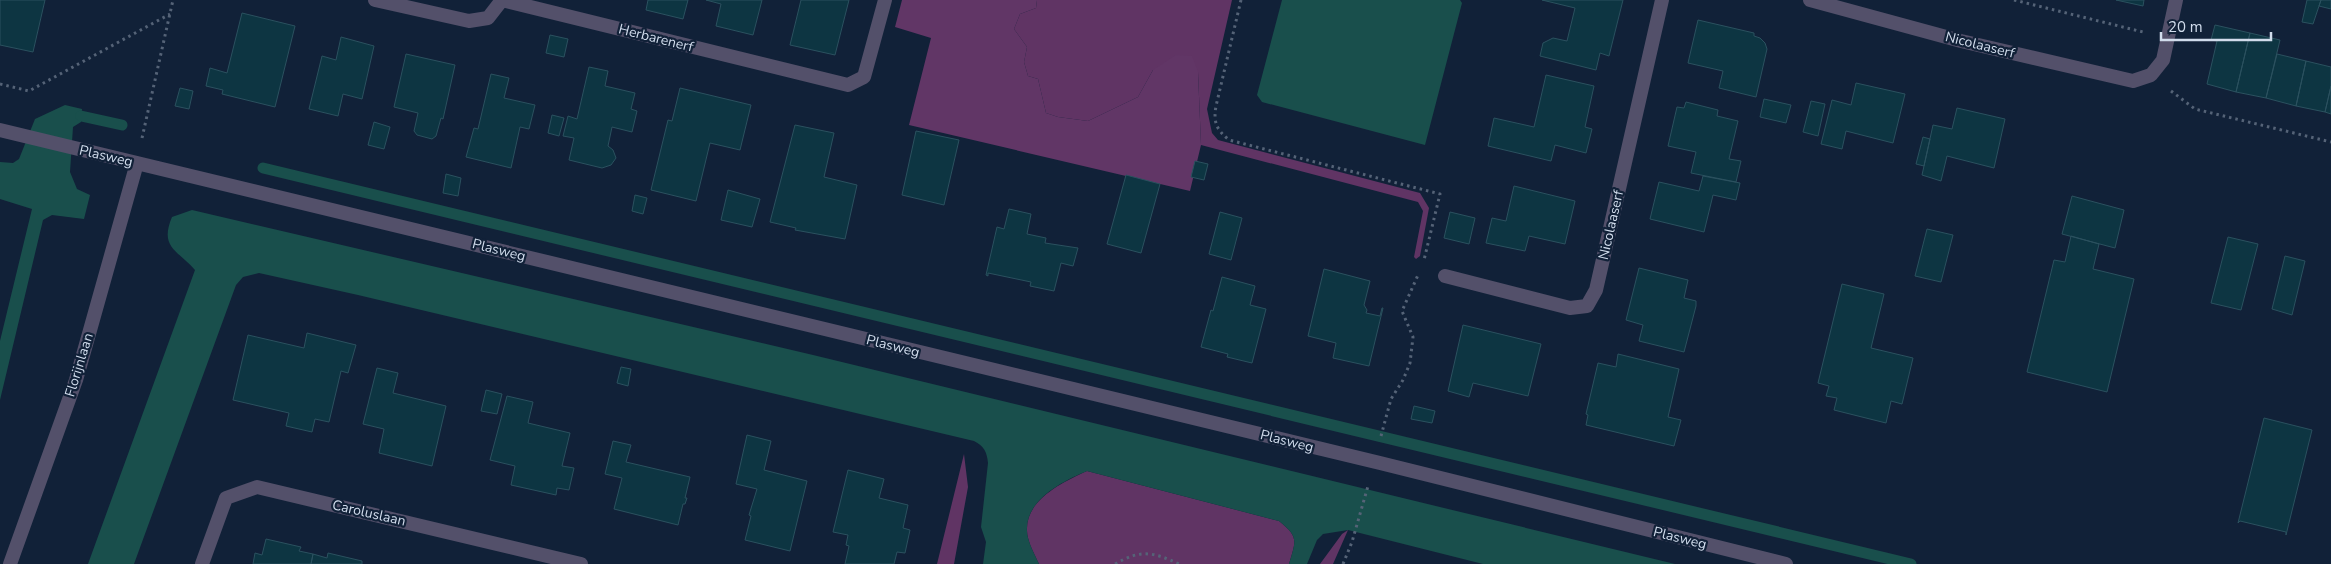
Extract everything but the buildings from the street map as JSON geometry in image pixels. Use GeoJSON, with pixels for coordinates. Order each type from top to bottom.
{"type":"FeatureCollection","features":[{"type":"Feature","properties":{"kind":"street","name":"Herbarenerf"},"geometry":{"type":"LineString","coordinates":[[375,0],[469,21],[488,18],[502,0],[848,84],[864,77],[885,0]]}},
{"type":"Feature","properties":{"kind":"street","name":"Nicolaaserf"},"geometry":{"type":"LineString","coordinates":[[1445,276],[1570,308],[1586,306],[1596,290],[1662,0]]}},
{"type":"Feature","properties":{"kind":"street","name":"Nicolaaserf"},"geometry":{"type":"LineString","coordinates":[[1810,0],[1961,41],[2134,81],[2151,75]]}},
{"type":"Feature","properties":{"kind":"street"},"geometry":{"type":"LineString","coordinates":[[2151,75],[2163,60],[2176,0]]}},
{"type":"Feature","properties":{"kind":"street","name":"Plasweg"},"geometry":{"type":"LineString","coordinates":[[4,131],[1380,463],[1786,564]]}},
{"type":"Feature","properties":{"kind":"street","name":"Florijnlaan"},"geometry":{"type":"LineString","coordinates":[[10,564],[76,380],[137,163]]}},
{"type":"Feature","properties":{"kind":"street","name":"Caroluslaan"},"geometry":{"type":"LineString","coordinates":[[202,564],[226,498],[257,487],[581,564]]}},
{"type":"Feature","properties":{"kind":"path"},"geometry":{"type":"LineString","coordinates":[[137,163],[173,0]]}},
{"type":"Feature","properties":{"kind":"path"},"geometry":{"type":"LineString","coordinates":[[1241,0],[1216,106],[1214,119],[1218,131],[1229,140],[1440,194],[1422,268],[1402,311],[1413,337],[1410,363],[1403,380],[1391,399],[1381,440]]}},
{"type":"Feature","properties":{"kind":"path"},"geometry":{"type":"LineString","coordinates":[[2015,0],[2168,38]]}},
{"type":"Feature","properties":{"kind":"path"},"geometry":{"type":"LineString","coordinates":[[0,84],[29,90],[170,14]]}},
{"type":"Feature","properties":{"kind":"path"},"geometry":{"type":"LineString","coordinates":[[2151,75],[2194,109],[2331,142]]}},
{"type":"Feature","properties":{"kind":"path"},"geometry":{"type":"LineString","coordinates":[[1343,564],[1352,542],[1370,478]]}},
{"type":"Feature","properties":{"kind":"path"},"geometry":{"type":"LineString","coordinates":[[1115,564],[1134,555],[1145,553],[1155,554],[1179,564]]}},
{"type":"Feature","properties":{"kind":"shaded area"},"geometry":{"type":"Polygon","coordinates":[[[902,0],[1037,0],[1036,8],[1020,14],[1014,29],[1027,47],[1024,62],[1028,76],[1038,79],[1046,113],[1058,117],[1088,121],[1138,97],[1153,70],[1176,55],[1192,56],[1198,72],[1201,145],[1190,191],[909,125],[931,38],[895,27],[902,0]]]}},
{"type":"Feature","properties":{"kind":"shaded area"},"geometry":{"type":"Polygon","coordinates":[[[1037,0],[1232,0],[1207,109],[1212,133],[1218,140],[1420,193],[1429,208],[1420,256],[1416,259],[1414,257],[1423,211],[1418,202],[1201,145],[1198,72],[1153,70],[1138,97],[1088,121],[1058,117],[1046,113],[1038,79],[1028,76],[1024,62],[1027,47],[1014,29],[1020,14],[1036,8],[1037,0]]]}},
{"type":"Feature","properties":{"kind":"shaded area"},"geometry":{"type":"Polygon","coordinates":[[[1282,0],[1460,0],[1462,3],[1425,145],[1262,102],[1257,95],[1282,0]]]}},
{"type":"Feature","properties":{"kind":"shaded area"},"geometry":{"type":"Polygon","coordinates":[[[65,105],[82,109],[81,122],[73,127],[70,172],[77,189],[90,195],[84,219],[52,215],[43,220],[0,400],[0,341],[32,209],[0,199],[0,162],[13,163],[19,159],[35,119],[65,105]]]}},
{"type":"Feature","properties":{"kind":"shaded area"},"geometry":{"type":"Polygon","coordinates":[[[192,210],[813,355],[1675,564],[1483,564],[1348,530],[1323,534],[1317,540],[1307,564],[1289,564],[1294,544],[1293,535],[1279,521],[1087,471],[1067,480],[1047,493],[1032,510],[1028,520],[1027,535],[1039,564],[983,564],[986,542],[981,527],[988,463],[984,450],[974,441],[259,273],[243,277],[236,285],[134,564],[88,564],[195,270],[172,248],[168,236],[172,217],[192,210]]]}},
{"type":"Feature","properties":{"kind":"shaded area"},"geometry":{"type":"Polygon","coordinates":[[[964,454],[968,487],[954,564],[937,564],[964,454]]]}},
{"type":"Feature","properties":{"kind":"shaded area"},"geometry":{"type":"Polygon","coordinates":[[[1087,471],[1279,521],[1293,535],[1294,544],[1289,564],[1039,564],[1027,535],[1028,520],[1032,510],[1047,494],[1087,471]]]}},
{"type":"Feature","properties":{"kind":"shaded area"},"geometry":{"type":"Polygon","coordinates":[[[1348,530],[1333,564],[1320,564],[1342,534],[1348,530]]]}},
{"type":"Feature","properties":{"kind":"waterway"},"geometry":{"type":"LineString","coordinates":[[81,116],[122,125]]}},
{"type":"Feature","properties":{"kind":"waterway"},"geometry":{"type":"LineString","coordinates":[[263,168],[1911,564]]}}]}
